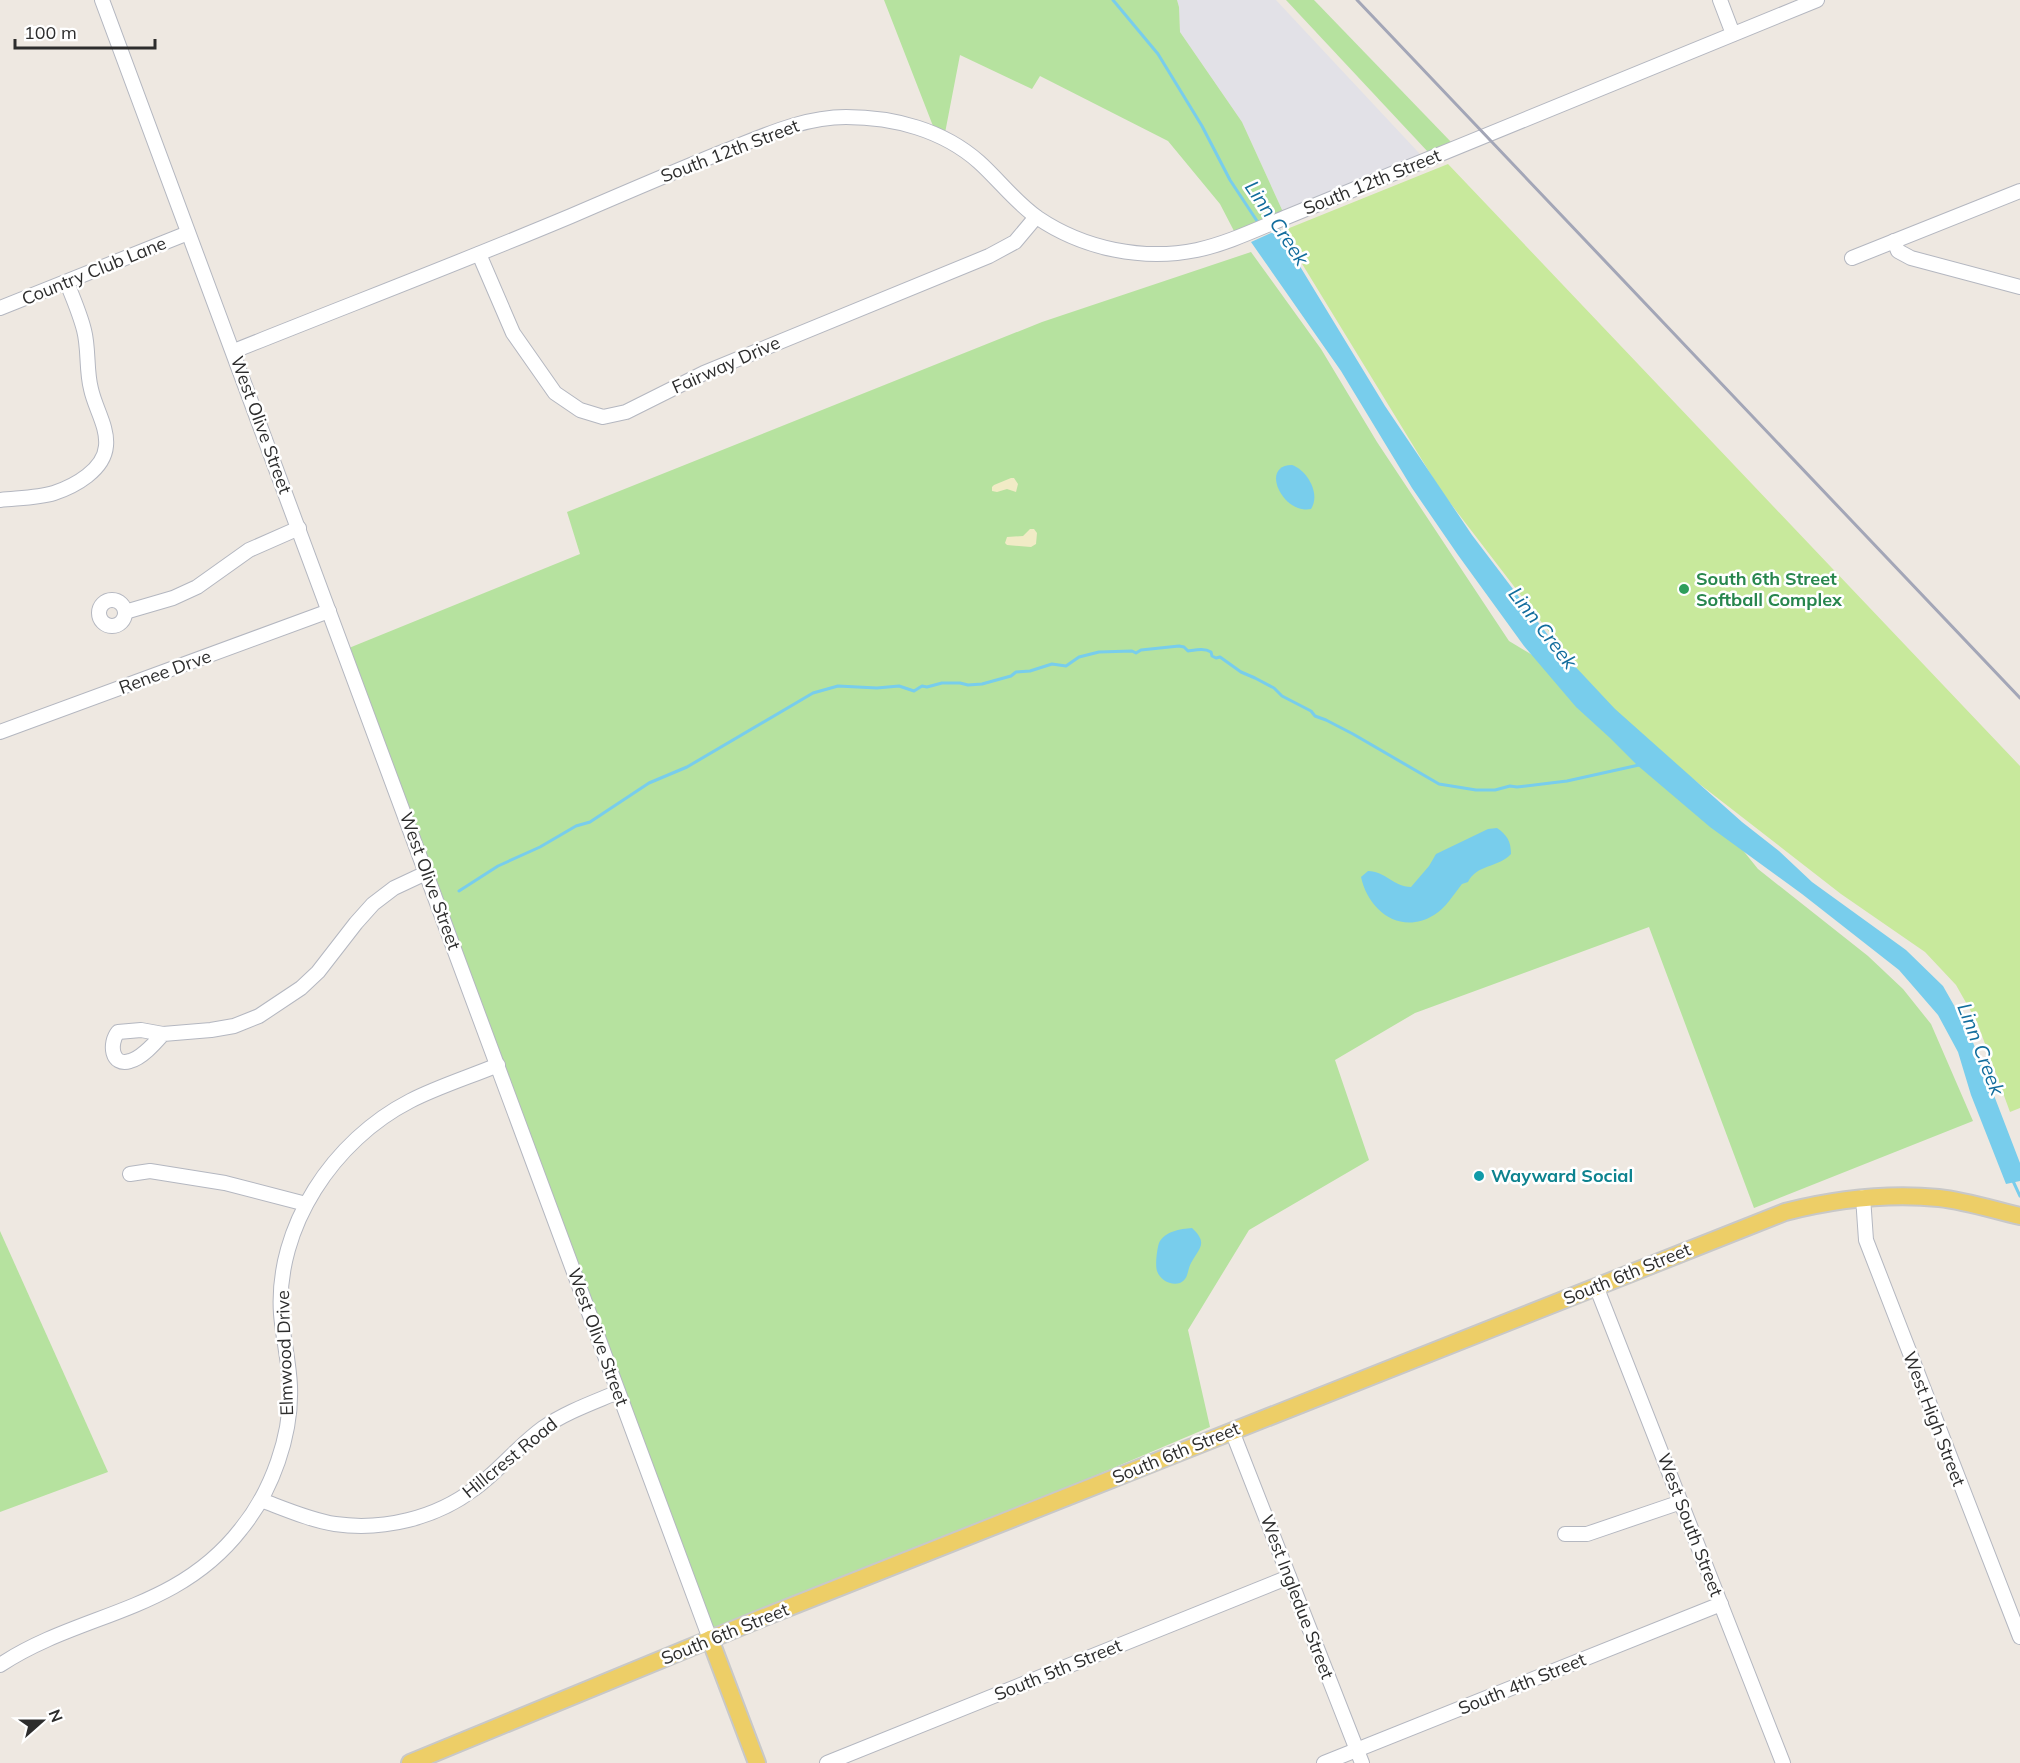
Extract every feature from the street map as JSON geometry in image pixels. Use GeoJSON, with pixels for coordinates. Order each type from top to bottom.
{"type":"FeatureCollection","features":[{"type":"Feature","properties":{"kind":"main road","name":"South 6th Street"},"geometry":{"type":"LineString","coordinates":[[412,1763],[710,1639],[1785,1212],[1827,1202],[1863,1197],[1899,1196],[1954,1201],[2020,1216]]}},
{"type":"Feature","properties":{"kind":"main road","name":"West Olive Street"},"geometry":{"type":"LineString","coordinates":[[710,1639],[757,1763]]}},
{"type":"Feature","properties":{"kind":"street","name":"West Olive Street"},"geometry":{"type":"LineString","coordinates":[[102,0],[710,1639]]}},
{"type":"Feature","properties":{"kind":"street"},"geometry":{"type":"LineString","coordinates":[[1720,0],[1733,34]]}},
{"type":"Feature","properties":{"kind":"street","name":"South 12th Street"},"geometry":{"type":"LineString","coordinates":[[234,351],[479,254],[777,130],[826,118],[864,117],[888,120],[936,134],[977,160],[1036,217],[1086,242],[1107,249],[1127,252],[1172,254],[1199,249],[1289,216],[1817,0]]}},
{"type":"Feature","properties":{"kind":"street"},"geometry":{"type":"LineString","coordinates":[[1852,258],[2020,191]]}},
{"type":"Feature","properties":{"kind":"street","name":"Fairway Drive"},"geometry":{"type":"LineString","coordinates":[[479,254],[513,333],[555,393],[580,410],[603,417],[626,412],[704,373],[989,256],[1015,242],[1036,217]]}},
{"type":"Feature","properties":{"kind":"street","name":"Country Club Lane"},"geometry":{"type":"LineString","coordinates":[[0,308],[188,233]]}},
{"type":"Feature","properties":{"kind":"street"},"geometry":{"type":"LineString","coordinates":[[1894,241],[1898,251],[1911,258],[2020,286]]}},
{"type":"Feature","properties":{"kind":"street"},"geometry":{"type":"LineString","coordinates":[[0,500],[54,493],[81,480],[102,461],[106,446],[105,431],[90,387],[84,329],[67,283]]}},
{"type":"Feature","properties":{"kind":"street"},"geometry":{"type":"LineString","coordinates":[[125,612],[173,598],[197,587],[249,550],[299,528]]}},
{"type":"Feature","properties":{"kind":"street","name":"Renee Drve"},"geometry":{"type":"LineString","coordinates":[[0,732],[329,611]]}},
{"type":"Feature","properties":{"kind":"street"},"geometry":{"type":"LineString","coordinates":[[164,1034],[234,1026],[278,1005],[318,972],[373,904],[394,888],[426,873]]}},
{"type":"Feature","properties":{"kind":"street","name":"Elmwood Drive"},"geometry":{"type":"LineString","coordinates":[[0,1665],[24,1651],[140,1604],[184,1582],[225,1548],[241,1530],[261,1500],[280,1452],[289,1418],[290,1386],[281,1313],[281,1291],[292,1237],[306,1204],[351,1145],[378,1121],[410,1101],[498,1065]]}},
{"type":"Feature","properties":{"kind":"street"},"geometry":{"type":"LineString","coordinates":[[130,1174],[150,1171],[225,1183],[306,1204]]}},
{"type":"Feature","properties":{"kind":"street","name":"West High Street"},"geometry":{"type":"LineString","coordinates":[[1863,1197],[1866,1240],[2020,1637]]}},
{"type":"Feature","properties":{"kind":"street","name":"West South Street"},"geometry":{"type":"LineString","coordinates":[[1596,1286],[1783,1763]]}},
{"type":"Feature","properties":{"kind":"street","name":"Hillcrest Road"},"geometry":{"type":"LineString","coordinates":[[261,1500],[305,1517],[334,1524],[378,1526],[420,1517],[434,1512],[474,1489],[541,1430],[557,1419],[618,1392]]}},
{"type":"Feature","properties":{"kind":"street","name":"West Ingledue Street"},"geometry":{"type":"LineString","coordinates":[[1232,1431],[1359,1756]]}},
{"type":"Feature","properties":{"kind":"street"},"geometry":{"type":"LineString","coordinates":[[1565,1534],[1587,1534],[1681,1502]]}},
{"type":"Feature","properties":{"kind":"street","name":"South 5th Street"},"geometry":{"type":"LineString","coordinates":[[827,1763],[1289,1577]]}},
{"type":"Feature","properties":{"kind":"street","name":"South 4th Street"},"geometry":{"type":"LineString","coordinates":[[1324,1763],[1359,1756],[1721,1604]]}},
{"type":"Feature","properties":{"kind":"shaded area"},"geometry":{"type":"Polygon","coordinates":[[[1177,0],[1276,0],[1419,153],[1421,159],[1283,212],[1242,122],[1180,32],[1177,0]]]}},
{"type":"Feature","properties":{"kind":"green space"},"geometry":{"type":"Polygon","coordinates":[[[884,0],[1177,0],[1180,32],[1242,122],[1283,212],[1234,231],[1220,204],[1168,141],[1040,76],[1032,89],[960,55],[945,133],[933,126],[884,0]]]}},
{"type":"Feature","properties":{"kind":"green space"},"geometry":{"type":"Polygon","coordinates":[[[1286,0],[1314,0],[1452,143],[1429,153],[1286,0]]]}},
{"type":"Feature","properties":{"kind":"green space","name":"South 6th Street Softball Complex"},"geometry":{"type":"Polygon","coordinates":[[[1448,164],[2020,766],[2020,1108],[2010,1112],[1977,1022],[1956,985],[1925,952],[1841,894],[1684,772],[1592,688],[1441,491],[1282,231],[1448,164]]]}},
{"type":"Feature","properties":{"kind":"green space"},"geometry":{"type":"Polygon","coordinates":[[[1251,252],[1321,349],[1377,442],[1509,641],[1636,717],[1758,869],[1868,956],[1903,989],[1931,1024],[1973,1121],[1754,1208],[1649,927],[1415,1013],[1335,1060],[1369,1160],[1249,1230],[1188,1330],[1210,1427],[710,1639],[344,650],[580,554],[567,512],[1042,322],[1251,252]]]}},
{"type":"Feature","properties":{"kind":"green space"},"geometry":{"type":"Polygon","coordinates":[[[0,1231],[108,1472],[0,1512],[0,1231]]]}},
{"type":"Feature","properties":{"kind":"sand"},"geometry":{"type":"Polygon","coordinates":[[[1014,478],[1018,484],[1016,492],[1007,489],[992,491],[994,485],[1014,478]]]}},
{"type":"Feature","properties":{"kind":"sand"},"geometry":{"type":"Polygon","coordinates":[[[1030,529],[1034,529],[1037,533],[1036,544],[1031,547],[1005,543],[1007,537],[1023,536],[1030,529]]]}},
{"type":"Feature","properties":{"kind":"water"},"geometry":{"type":"Polygon","coordinates":[[[1280,229],[1301,268],[1385,406],[1472,535],[1557,647],[1615,709],[1742,822],[1779,851],[1812,882],[1906,950],[1943,986],[1968,1030],[1990,1085],[2020,1163],[2020,1181],[2006,1184],[1971,1095],[1958,1052],[1938,1015],[1899,970],[1802,894],[1710,827],[1637,765],[1576,707],[1524,646],[1412,488],[1341,371],[1251,242],[1280,229]]]}},
{"type":"Feature","properties":{"kind":"water"},"geometry":{"type":"Polygon","coordinates":[[[1292,465],[1303,472],[1311,483],[1314,503],[1311,509],[1301,509],[1292,505],[1279,489],[1276,481],[1277,473],[1282,467],[1292,465]]]}},
{"type":"Feature","properties":{"kind":"water"},"geometry":{"type":"Polygon","coordinates":[[[1497,828],[1508,839],[1511,854],[1500,862],[1477,872],[1468,882],[1462,884],[1446,905],[1434,915],[1409,923],[1398,921],[1378,909],[1365,889],[1361,877],[1368,871],[1380,874],[1400,885],[1411,887],[1436,854],[1488,829],[1497,828]]]}},
{"type":"Feature","properties":{"kind":"water"},"geometry":{"type":"Polygon","coordinates":[[[1192,1228],[1200,1238],[1201,1245],[1186,1277],[1180,1283],[1166,1282],[1158,1274],[1156,1268],[1159,1243],[1169,1233],[1192,1228]]]}},
{"type":"Feature","properties":{"kind":"waterway","name":"Linn Creek"},"geometry":{"type":"LineString","coordinates":[[1113,0],[1158,54],[1202,126],[1230,180],[1259,224]]}},
{"type":"Feature","properties":{"kind":"waterway"},"geometry":{"type":"LineString","coordinates":[[459,891],[498,866],[540,847],[576,826],[590,822],[649,783],[687,767],[813,693],[838,686],[877,688],[899,686],[914,691],[922,686],[942,683],[982,684],[1011,676],[1016,672],[1030,671],[1052,664],[1066,666],[1079,657],[1099,652],[1132,651],[1136,653],[1141,650],[1179,646],[1188,651],[1211,652],[1212,656],[1220,657],[1241,672],[1274,688],[1282,696],[1311,711],[1315,716],[1353,734],[1439,784],[1476,790],[1495,790],[1510,786],[1567,781],[1639,765]]}},
{"type":"Feature","properties":{"kind":"waterway","name":"Linn Creek"},"geometry":{"type":"LineString","coordinates":[[2013,1181],[2020,1196]]}},
{"type":"Feature","properties":{"kind":"railway"},"geometry":{"type":"LineString","coordinates":[[1357,0],[2020,698]]}},
{"type":"Feature","properties":{"kind":"place","name":"South 6th Street Softball Complex"},"geometry":{"type":"Point","coordinates":[1684,589]}},
{"type":"Feature","properties":{"kind":"place","name":"Wayward Social"},"geometry":{"type":"Point","coordinates":[1479,1176]}}]}
